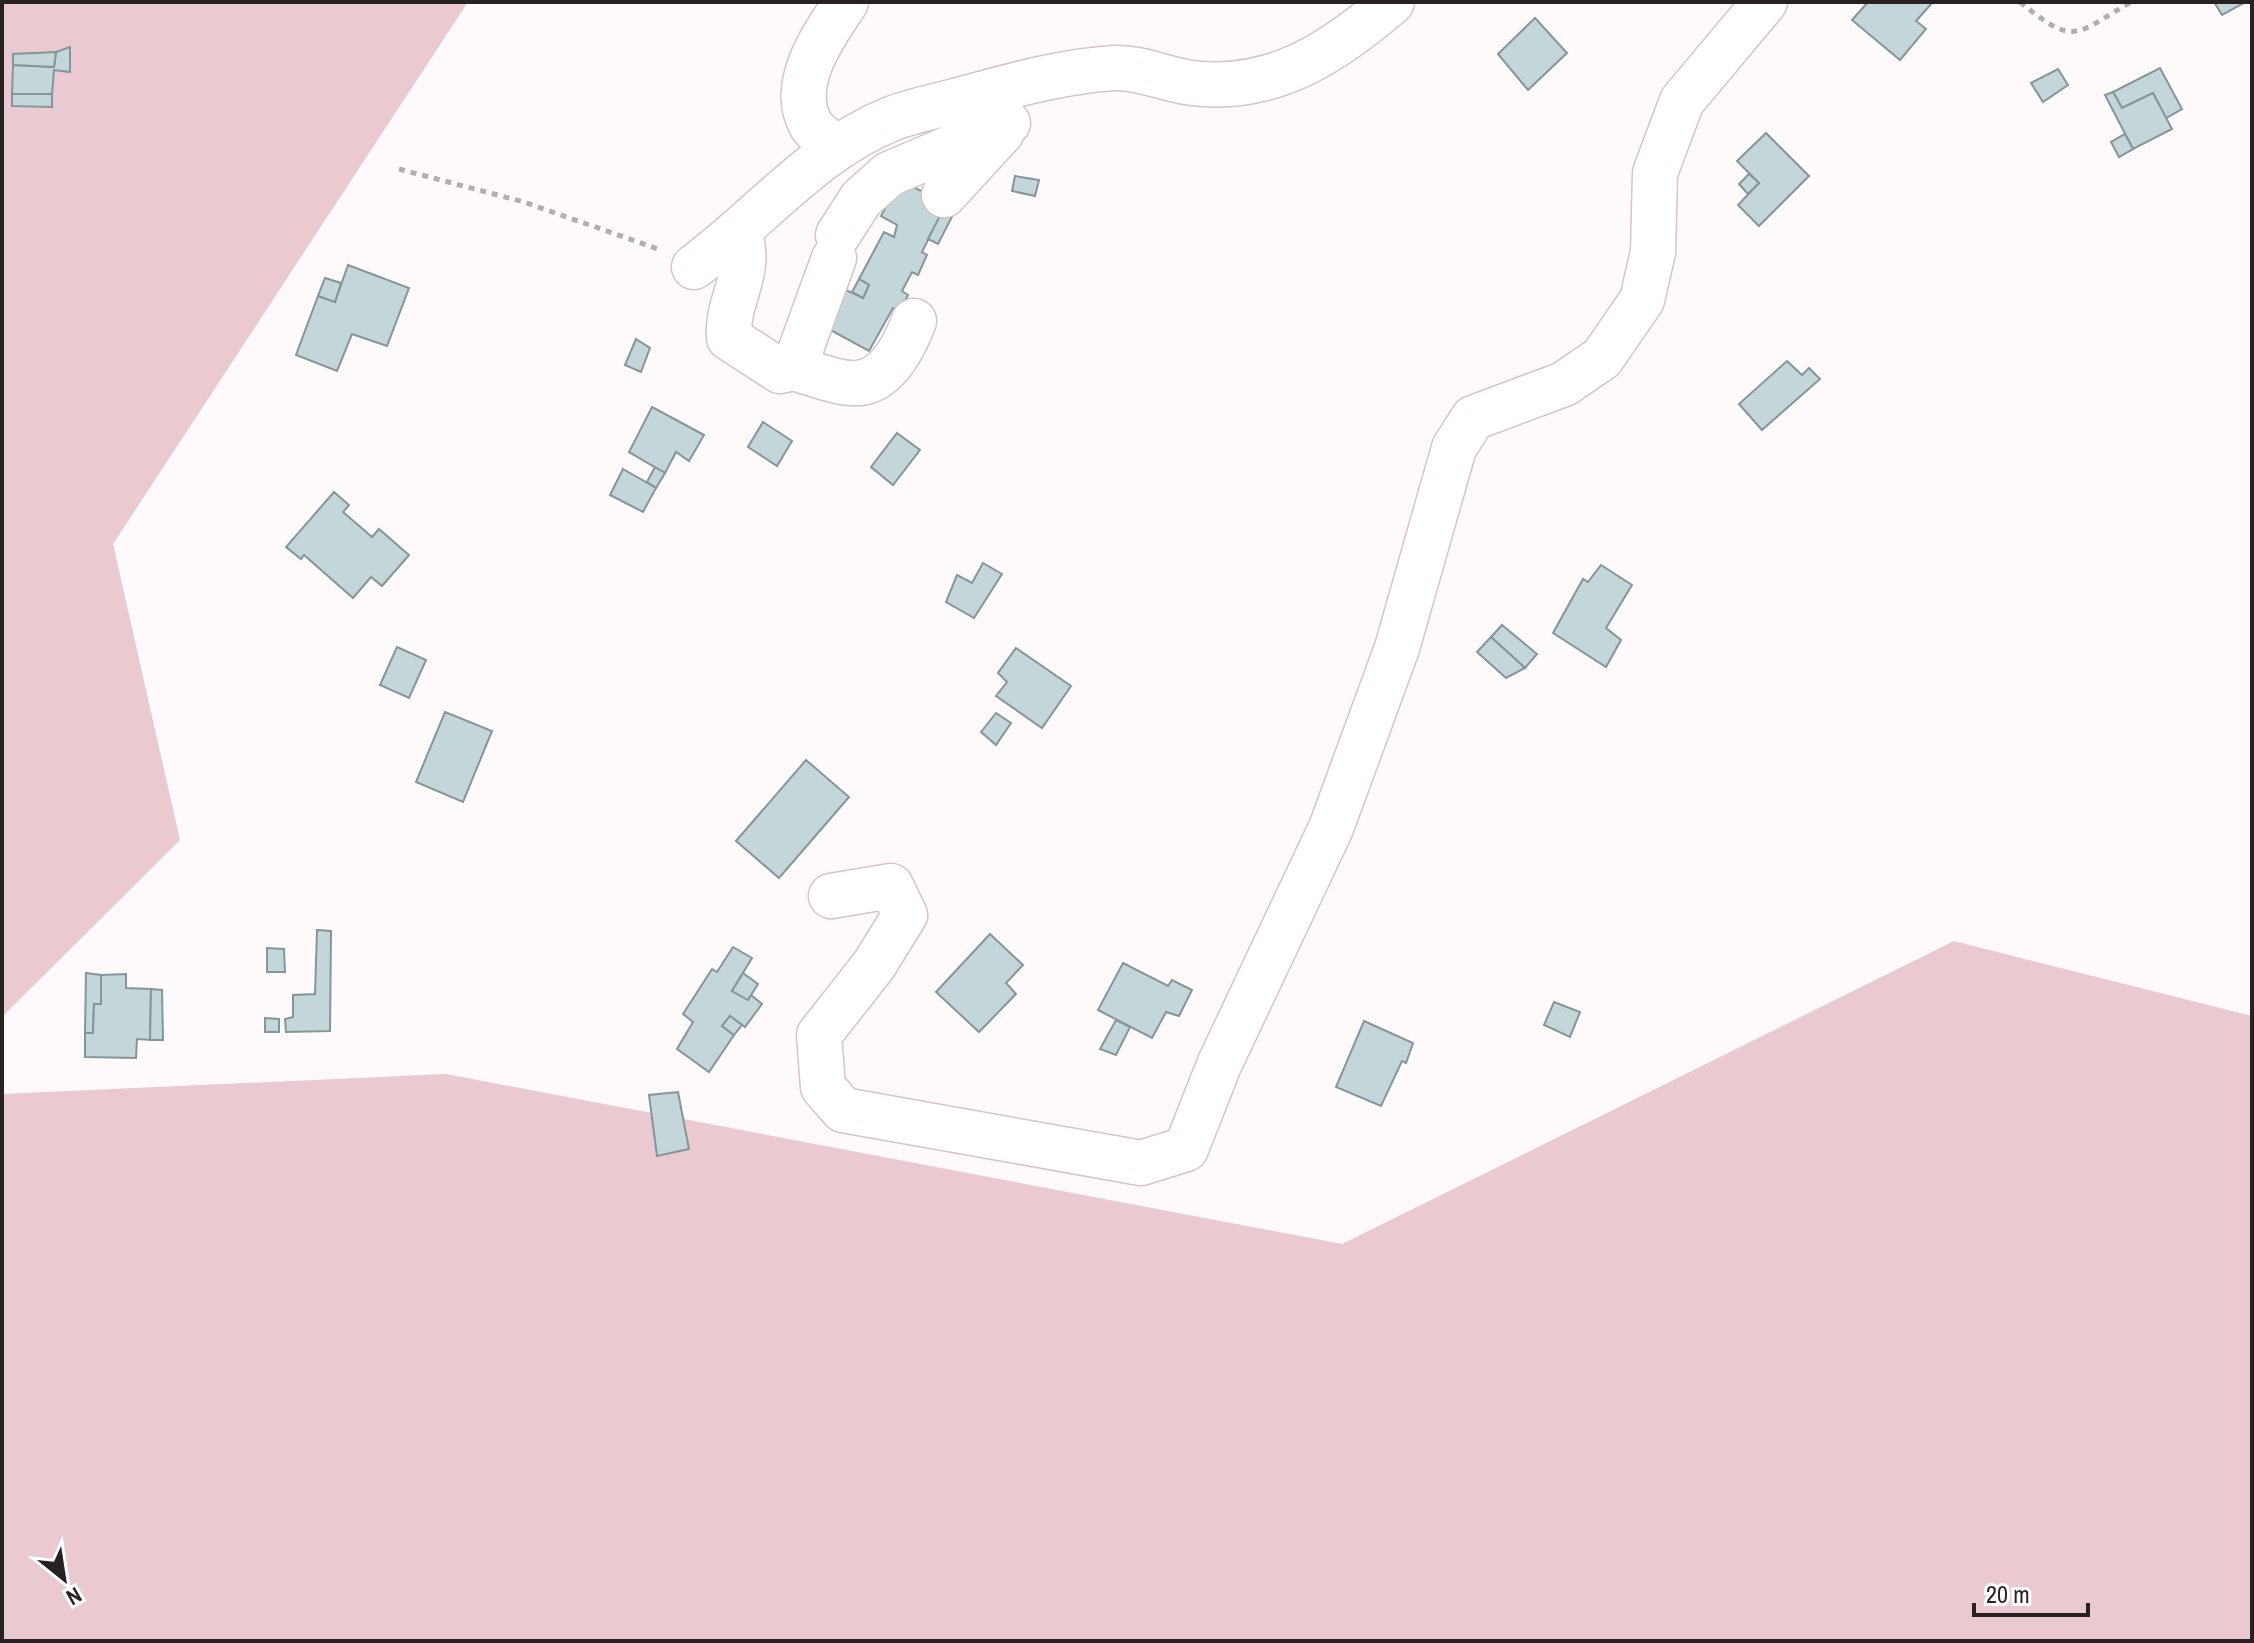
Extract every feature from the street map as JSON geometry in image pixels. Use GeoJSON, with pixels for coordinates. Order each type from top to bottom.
{"type":"FeatureCollection","features":[{"type":"Feature","properties":{"kind":"lane"},"geometry":{"type":"LineString","coordinates":[[834,147],[812,127],[805,107],[804,87],[820,40],[846,2]]}},
{"type":"Feature","properties":{"kind":"lane"},"geometry":{"type":"LineString","coordinates":[[794,368],[808,339],[836,247],[861,199],[889,174],[1016,103],[1119,67],[1192,83],[1242,85],[1288,73],[1346,41],[1392,2]]}},
{"type":"Feature","properties":{"kind":"lane"},"geometry":{"type":"LineString","coordinates":[[831,896],[891,886],[905,915],[874,965],[819,1035],[823,1087],[843,1110],[1141,1163],[1186,1149],[1219,1065],[1331,828],[1397,648],[1454,448],[1473,418],[1564,384],[1602,358],[1642,300],[1653,252],[1655,173],[1682,101],[1765,2]]}},
{"type":"Feature","properties":{"kind":"lane"},"geometry":{"type":"LineString","coordinates":[[694,267],[739,233],[834,147],[892,118],[1016,103]]}},
{"type":"Feature","properties":{"kind":"lane"},"geometry":{"type":"LineString","coordinates":[[944,195],[1016,103]]}},
{"type":"Feature","properties":{"kind":"lane"},"geometry":{"type":"LineString","coordinates":[[739,233],[744,245],[744,274],[728,320],[729,338],[780,371],[794,368],[852,384],[869,378],[893,364],[914,321]]}},
{"type":"Feature","properties":{"kind":"path"},"geometry":{"type":"LineString","coordinates":[[2020,2],[2058,32],[2080,32],[2131,2]]}},
{"type":"Feature","properties":{"kind":"path"},"geometry":{"type":"LineString","coordinates":[[399,169],[524,202],[650,246],[694,267]]}},
{"type":"Feature","properties":{"kind":"shaded area"},"geometry":{"type":"Polygon","coordinates":[[[2,2],[468,2],[113,544],[180,840],[2,1017],[2,2]]]}},
{"type":"Feature","properties":{"kind":"shaded area"},"geometry":{"type":"Polygon","coordinates":[[[1954,941],[2252,1016],[2252,1641],[2,1641],[2,1094],[446,1074],[1342,1244],[1954,941]]]}},
{"type":"Feature","properties":{"kind":"building"},"geometry":{"type":"Polygon","coordinates":[[[1868,2],[1933,2],[1916,21],[1926,29],[1900,60],[1852,20],[1868,2]]]}},
{"type":"Feature","properties":{"kind":"building"},"geometry":{"type":"Polygon","coordinates":[[[2214,2],[2244,2],[2244,3],[2222,15],[2214,2]]]}},
{"type":"Feature","properties":{"kind":"building"},"geometry":{"type":"Polygon","coordinates":[[[1535,18],[1567,53],[1528,90],[1498,54],[1535,18]]]}},
{"type":"Feature","properties":{"kind":"building"},"geometry":{"type":"Polygon","coordinates":[[[70,47],[70,72],[54,70],[52,94],[12,94],[13,65],[54,67],[56,52],[70,47]]]}},
{"type":"Feature","properties":{"kind":"building"},"geometry":{"type":"Polygon","coordinates":[[[56,52],[54,67],[13,65],[13,54],[56,52]]]}},
{"type":"Feature","properties":{"kind":"building"},"geometry":{"type":"Polygon","coordinates":[[[2160,68],[2182,109],[2166,118],[2153,93],[2122,108],[2113,92],[2160,68]]]}},
{"type":"Feature","properties":{"kind":"building"},"geometry":{"type":"Polygon","coordinates":[[[2058,69],[2068,85],[2043,102],[2031,83],[2058,69]]]}},
{"type":"Feature","properties":{"kind":"building"},"geometry":{"type":"Polygon","coordinates":[[[2113,92],[2122,108],[2153,93],[2172,129],[2133,149],[2105,95],[2113,92]]]}},
{"type":"Feature","properties":{"kind":"building"},"geometry":{"type":"Polygon","coordinates":[[[12,94],[52,94],[52,107],[12,106],[12,94]]]}},
{"type":"Feature","properties":{"kind":"building"},"geometry":{"type":"Polygon","coordinates":[[[1766,133],[1809,176],[1759,226],[1738,205],[1759,183],[1737,161],[1766,133]]]}},
{"type":"Feature","properties":{"kind":"building"},"geometry":{"type":"Polygon","coordinates":[[[2125,134],[2133,149],[2119,157],[2111,142],[2125,134]]]}},
{"type":"Feature","properties":{"kind":"building"},"geometry":{"type":"Polygon","coordinates":[[[1749,174],[1759,183],[1748,194],[1739,184],[1749,174]]]}},
{"type":"Feature","properties":{"kind":"building"},"geometry":{"type":"Polygon","coordinates":[[[1015,176],[1039,180],[1035,196],[1012,191],[1015,176]]]}},
{"type":"Feature","properties":{"kind":"building"},"geometry":{"type":"Polygon","coordinates":[[[900,180],[946,204],[922,252],[927,255],[918,275],[912,272],[902,291],[908,295],[900,311],[893,308],[869,351],[825,327],[844,289],[863,298],[869,285],[859,279],[884,232],[894,237],[897,225],[881,216],[900,180]]]}},
{"type":"Feature","properties":{"kind":"building"},"geometry":{"type":"Polygon","coordinates":[[[946,204],[956,209],[938,244],[928,239],[946,204]]]}},
{"type":"Feature","properties":{"kind":"building"},"geometry":{"type":"Polygon","coordinates":[[[348,265],[409,288],[387,346],[352,334],[337,371],[296,355],[318,296],[335,302],[348,265]]]}},
{"type":"Feature","properties":{"kind":"building"},"geometry":{"type":"Polygon","coordinates":[[[325,278],[341,283],[335,302],[318,296],[325,278]]]}},
{"type":"Feature","properties":{"kind":"building"},"geometry":{"type":"Polygon","coordinates":[[[859,279],[869,285],[863,298],[852,292],[859,279]]]}},
{"type":"Feature","properties":{"kind":"building"},"geometry":{"type":"Polygon","coordinates":[[[636,339],[650,348],[641,372],[625,365],[636,339]]]}},
{"type":"Feature","properties":{"kind":"building"},"geometry":{"type":"Polygon","coordinates":[[[1787,361],[1802,375],[1809,368],[1820,379],[1762,430],[1739,404],[1787,361]]]}},
{"type":"Feature","properties":{"kind":"building"},"geometry":{"type":"Polygon","coordinates":[[[652,407],[704,435],[689,461],[676,452],[665,473],[629,452],[652,407]]]}},
{"type":"Feature","properties":{"kind":"building"},"geometry":{"type":"Polygon","coordinates":[[[763,422],[792,441],[777,466],[748,447],[763,422]]]}},
{"type":"Feature","properties":{"kind":"building"},"geometry":{"type":"Polygon","coordinates":[[[897,433],[920,450],[893,485],[871,467],[897,433]]]}},
{"type":"Feature","properties":{"kind":"building"},"geometry":{"type":"Polygon","coordinates":[[[655,467],[665,473],[656,488],[647,482],[655,467]]]}},
{"type":"Feature","properties":{"kind":"building"},"geometry":{"type":"Polygon","coordinates":[[[623,469],[656,488],[643,512],[610,495],[623,469]]]}},
{"type":"Feature","properties":{"kind":"building"},"geometry":{"type":"Polygon","coordinates":[[[334,492],[349,505],[343,512],[372,537],[379,529],[409,555],[382,586],[371,577],[353,598],[304,555],[301,559],[286,547],[334,492]]]}},
{"type":"Feature","properties":{"kind":"building"},"geometry":{"type":"Polygon","coordinates":[[[983,563],[1002,574],[974,618],[946,602],[957,575],[972,583],[983,563]]]}},
{"type":"Feature","properties":{"kind":"building"},"geometry":{"type":"Polygon","coordinates":[[[1601,565],[1632,585],[1606,628],[1621,640],[1606,667],[1553,633],[1583,579],[1588,582],[1601,565]]]}},
{"type":"Feature","properties":{"kind":"building"},"geometry":{"type":"Polygon","coordinates":[[[1502,625],[1537,654],[1525,668],[1491,637],[1502,625]]]}},
{"type":"Feature","properties":{"kind":"building"},"geometry":{"type":"Polygon","coordinates":[[[1491,637],[1525,668],[1506,678],[1477,652],[1491,637]]]}},
{"type":"Feature","properties":{"kind":"building"},"geometry":{"type":"Polygon","coordinates":[[[397,647],[426,660],[409,698],[380,685],[397,647]]]}},
{"type":"Feature","properties":{"kind":"building"},"geometry":{"type":"Polygon","coordinates":[[[1016,648],[1071,686],[1042,728],[996,696],[1007,682],[998,673],[1016,648]]]}},
{"type":"Feature","properties":{"kind":"building"},"geometry":{"type":"Polygon","coordinates":[[[445,712],[492,731],[463,802],[416,782],[445,712]]]}},
{"type":"Feature","properties":{"kind":"building"},"geometry":{"type":"Polygon","coordinates":[[[996,713],[1011,723],[996,745],[981,732],[996,713]]]}},
{"type":"Feature","properties":{"kind":"building"},"geometry":{"type":"Polygon","coordinates":[[[806,760],[849,797],[779,878],[736,841],[806,760]]]}},
{"type":"Feature","properties":{"kind":"building"},"geometry":{"type":"Polygon","coordinates":[[[317,930],[331,931],[330,1031],[286,1032],[285,1019],[293,1017],[293,995],[315,994],[317,930]]]}},
{"type":"Feature","properties":{"kind":"building"},"geometry":{"type":"Polygon","coordinates":[[[990,934],[1023,965],[1006,983],[1016,994],[979,1032],[936,992],[990,934]]]}},
{"type":"Feature","properties":{"kind":"building"},"geometry":{"type":"Polygon","coordinates":[[[733,947],[752,958],[732,991],[748,1000],[751,995],[762,1004],[745,1027],[730,1016],[722,1026],[734,1035],[709,1072],[677,1049],[693,1022],[683,1014],[712,969],[717,972],[733,947]]]}},
{"type":"Feature","properties":{"kind":"building"},"geometry":{"type":"Polygon","coordinates":[[[267,948],[284,949],[285,972],[267,972],[267,948]]]}},
{"type":"Feature","properties":{"kind":"building"},"geometry":{"type":"Polygon","coordinates":[[[1123,963],[1168,986],[1172,980],[1192,990],[1179,1016],[1166,1012],[1152,1038],[1098,1010],[1123,963]]]}},
{"type":"Feature","properties":{"kind":"building"},"geometry":{"type":"Polygon","coordinates":[[[86,973],[101,975],[101,1004],[94,1004],[93,1033],[85,1033],[86,973]]]}},
{"type":"Feature","properties":{"kind":"building"},"geometry":{"type":"Polygon","coordinates":[[[743,973],[758,984],[748,1000],[732,991],[743,973]]]}},
{"type":"Feature","properties":{"kind":"building"},"geometry":{"type":"Polygon","coordinates":[[[126,974],[126,988],[151,989],[150,1040],[137,1039],[136,1058],[85,1057],[85,1033],[93,1033],[94,1004],[101,1004],[101,975],[126,974]]]}},
{"type":"Feature","properties":{"kind":"building"},"geometry":{"type":"Polygon","coordinates":[[[151,989],[162,990],[163,1040],[150,1040],[151,989]]]}},
{"type":"Feature","properties":{"kind":"building"},"geometry":{"type":"Polygon","coordinates":[[[1554,1002],[1580,1012],[1570,1037],[1544,1025],[1554,1002]]]}},
{"type":"Feature","properties":{"kind":"building"},"geometry":{"type":"Polygon","coordinates":[[[730,1016],[742,1025],[734,1035],[722,1026],[730,1016]]]}},
{"type":"Feature","properties":{"kind":"building"},"geometry":{"type":"Polygon","coordinates":[[[265,1018],[279,1019],[279,1032],[265,1032],[265,1018]]]}},
{"type":"Feature","properties":{"kind":"building"},"geometry":{"type":"Polygon","coordinates":[[[1116,1020],[1130,1027],[1116,1055],[1100,1049],[1116,1020]]]}},
{"type":"Feature","properties":{"kind":"building"},"geometry":{"type":"Polygon","coordinates":[[[1364,1021],[1413,1043],[1406,1063],[1402,1061],[1381,1106],[1336,1087],[1364,1021]]]}},
{"type":"Feature","properties":{"kind":"building"},"geometry":{"type":"Polygon","coordinates":[[[678,1092],[689,1149],[657,1156],[649,1095],[678,1092]]]}}]}
